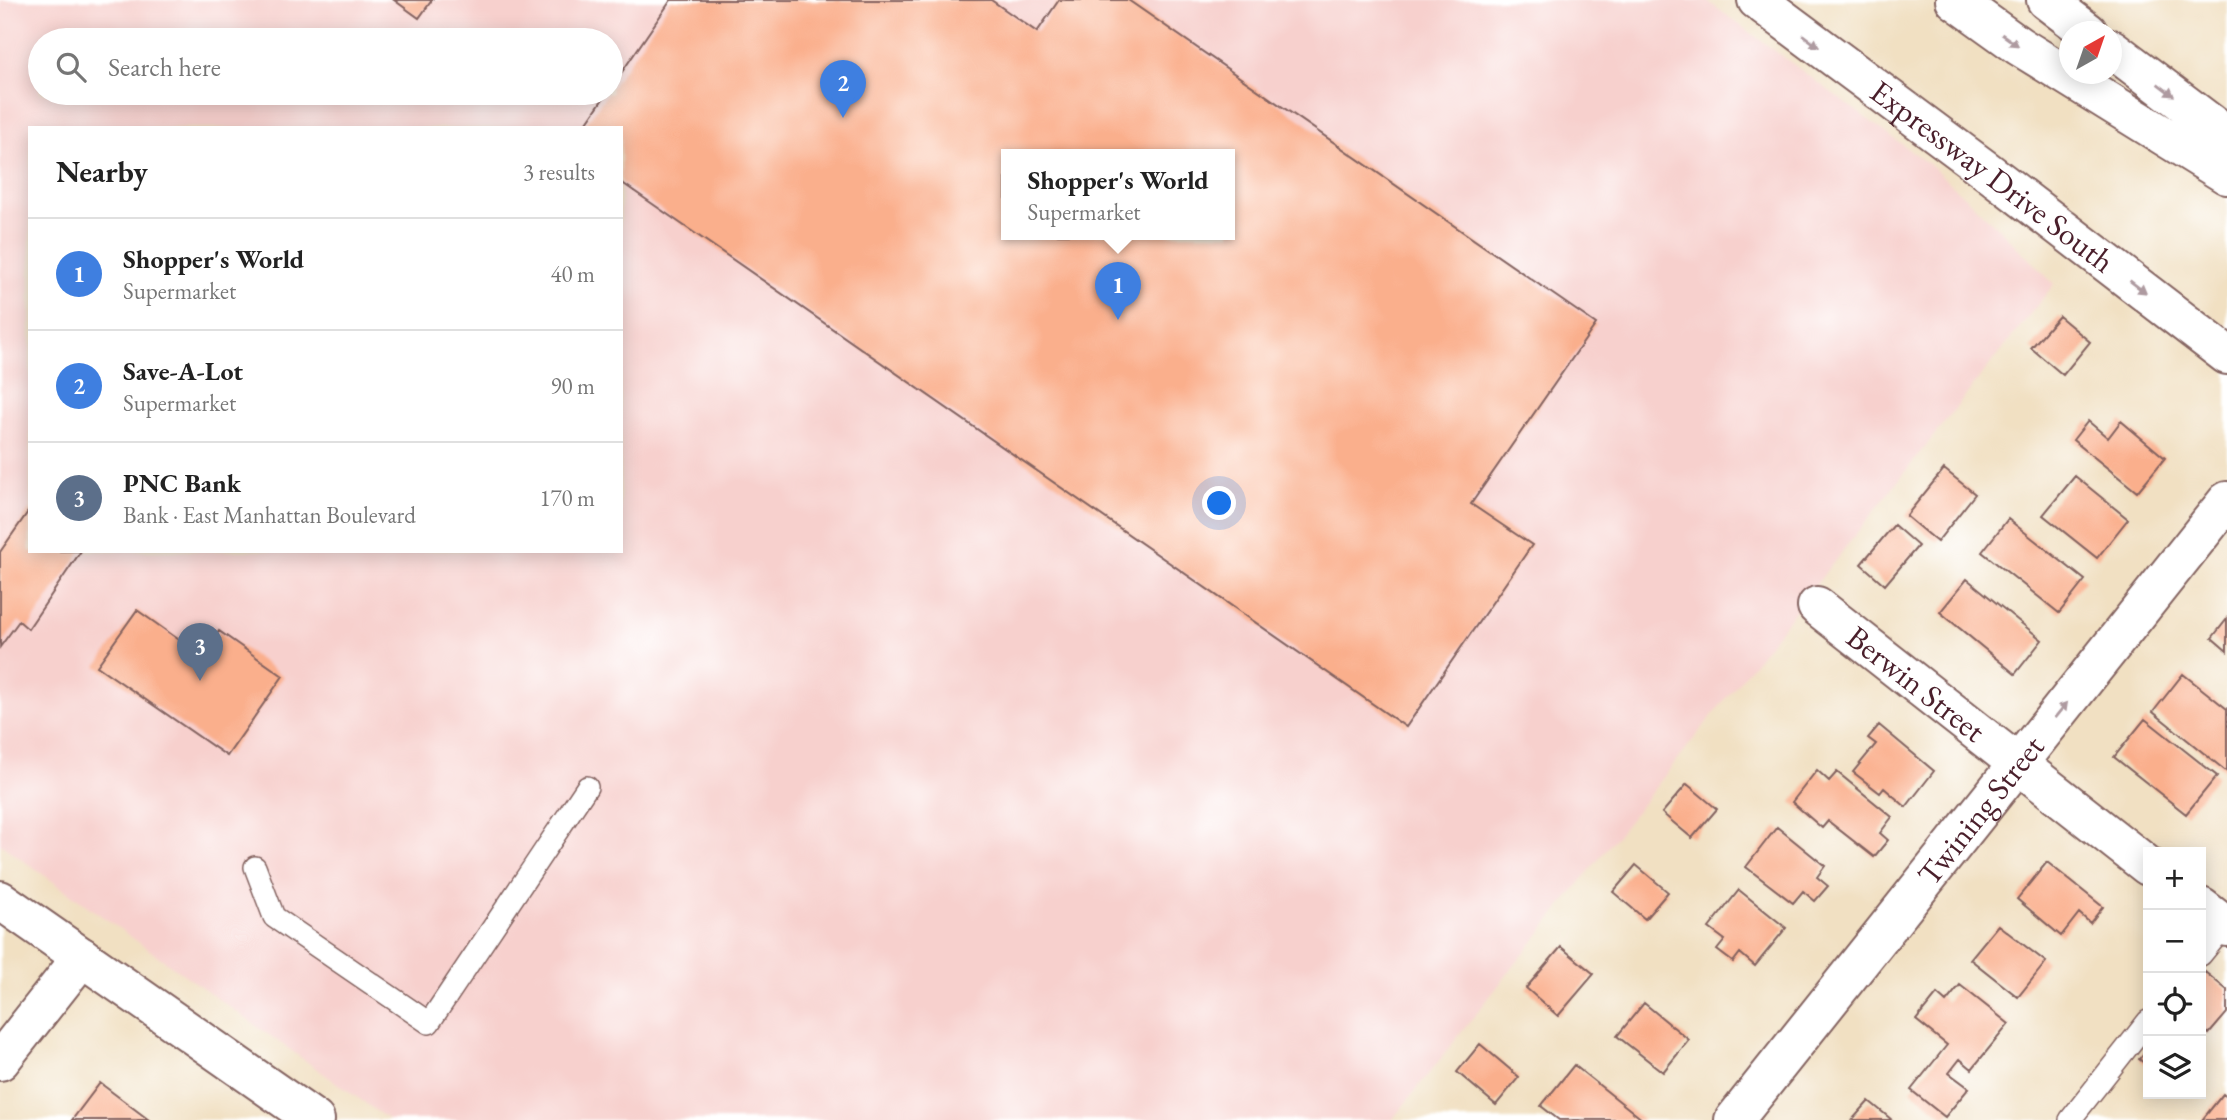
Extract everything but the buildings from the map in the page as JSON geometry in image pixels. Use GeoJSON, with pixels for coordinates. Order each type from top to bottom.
{"type":"FeatureCollection","features":[{"type":"Feature","properties":{"kind":"main road","name":"Expressway Drive South"},"geometry":{"type":"LineString","coordinates":[[1757,0],[1987,171],[2227,355]]}},
{"type":"Feature","properties":{"kind":"main road"},"geometry":{"type":"LineString","coordinates":[[1955,0],[2019,46],[2227,175]]}},
{"type":"Feature","properties":{"kind":"main road"},"geometry":{"type":"LineString","coordinates":[[2046,0],[2074,21]]}},
{"type":"Feature","properties":{"kind":"main road"},"geometry":{"type":"LineString","coordinates":[[2122,57],[2227,136]]}},
{"type":"Feature","properties":{"kind":"main road","name":"Twining Street"},"geometry":{"type":"LineString","coordinates":[[1734,1120],[2227,501]]}},
{"type":"Feature","properties":{"kind":"main road","name":"Berwin Street"},"geometry":{"type":"LineString","coordinates":[[1817,606],[2143,862]]}},
{"type":"Feature","properties":{"kind":"main road"},"geometry":{"type":"LineString","coordinates":[[0,900],[315,1120]]}},
{"type":"Feature","properties":{"kind":"main road"},"geometry":{"type":"LineString","coordinates":[[0,1061],[82,957]]}},
{"type":"Feature","properties":{"kind":"lane"},"geometry":{"type":"LineString","coordinates":[[256,867],[274,917],[429,1023],[587,787]]}},
{"type":"Feature","properties":{"kind":"lane"},"geometry":{"type":"LineString","coordinates":[[2206,946],[2220,921]]}},
{"type":"Feature","properties":{"kind":"lane"},"geometry":{"type":"LineString","coordinates":[[2070,1120],[2143,1027]]}},
{"type":"Feature","properties":{"kind":"shaded area"},"geometry":{"type":"Polygon","coordinates":[[[0,0],[1706,0],[1935,169],[2054,284],[1392,1120],[389,1120],[0,844],[0,0]]]}},
{"type":"Feature","properties":{"kind":"place","name":"Save-A-Lot"},"geometry":{"type":"Point","coordinates":[843,118]}},
{"type":"Feature","properties":{"kind":"place","name":"Shopper's World"},"geometry":{"type":"Point","coordinates":[1118,320]}},
{"type":"Feature","properties":{"kind":"place","name":"PNC Bank"},"geometry":{"type":"Point","coordinates":[200,681]}}]}
